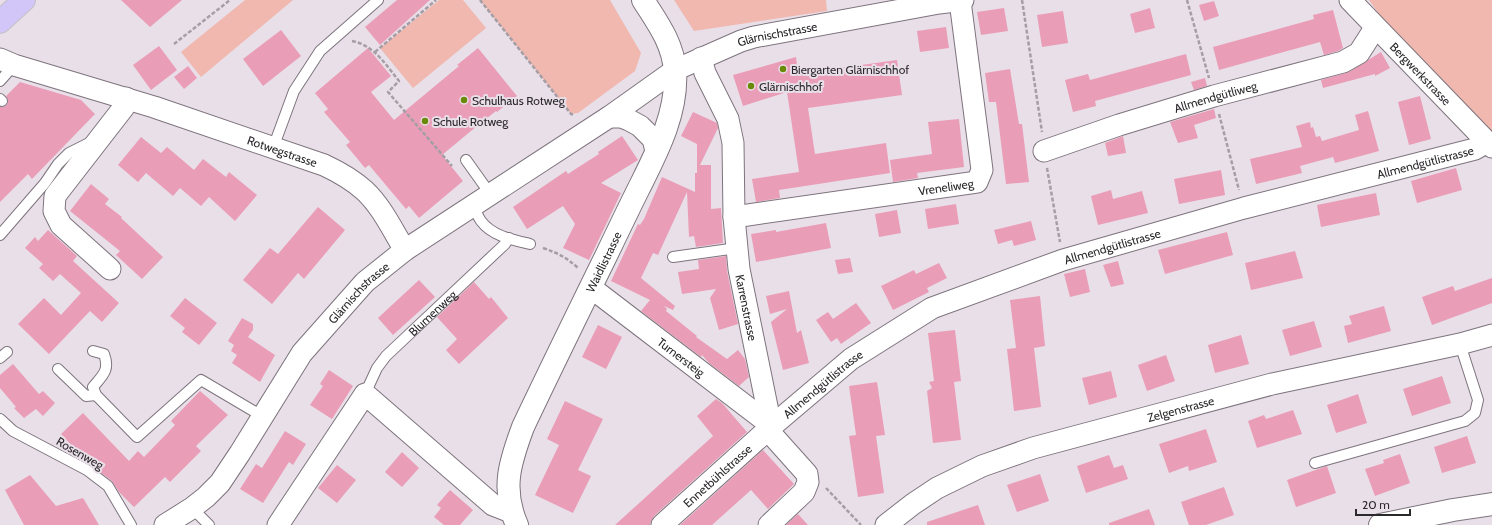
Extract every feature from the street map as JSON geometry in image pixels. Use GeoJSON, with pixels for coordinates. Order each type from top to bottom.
{"type":"FeatureCollection","features":[{"type":"Feature","properties":{"kind":"main road"},"geometry":{"type":"LineString","coordinates":[[0,22],[24,0]]}},
{"type":"Feature","properties":{"kind":"main road","name":"Waidlistrasse"},"geometry":{"type":"LineString","coordinates":[[514,518],[508,480],[511,458],[523,427],[656,151],[668,122],[672,107],[675,70],[671,48],[666,37],[643,0]]}},
{"type":"Feature","properties":{"kind":"main road"},"geometry":{"type":"LineString","coordinates":[[1380,525],[1453,510],[1492,504]]}},
{"type":"Feature","properties":{"kind":"street","name":"Glärnischstrasse"},"geometry":{"type":"LineString","coordinates":[[165,525],[192,508],[220,483],[302,353],[365,282],[405,250],[609,117],[675,70],[700,58],[754,37],[932,4],[962,0]]}},
{"type":"Feature","properties":{"kind":"street","name":"Vreneliweg"},"geometry":{"type":"LineString","coordinates":[[734,217],[977,182],[982,170],[962,0]]}},
{"type":"Feature","properties":{"kind":"street","name":"Bergwerkstrasse"},"geometry":{"type":"LineString","coordinates":[[1350,0],[1375,28],[1489,144]]}},
{"type":"Feature","properties":{"kind":"street","name":"Allmendgütliweg"},"geometry":{"type":"LineString","coordinates":[[1044,151],[1119,125],[1214,96],[1343,62],[1359,52],[1375,28]]}},
{"type":"Feature","properties":{"kind":"street","name":"Karrenstrasse"},"geometry":{"type":"LineString","coordinates":[[700,58],[705,73],[728,119],[733,143],[734,217],[739,269],[773,436],[807,474]]}},
{"type":"Feature","properties":{"kind":"street","name":"Rotwegstrasse"},"geometry":{"type":"LineString","coordinates":[[7,62],[126,98],[324,165],[352,180],[366,192],[383,213],[405,250]]}},
{"type":"Feature","properties":{"kind":"street"},"geometry":{"type":"LineString","coordinates":[[110,269],[61,225],[54,210],[55,196],[124,107],[126,98]]}},
{"type":"Feature","properties":{"kind":"street"},"geometry":{"type":"LineString","coordinates":[[609,117],[621,117],[640,126],[653,139],[656,151]]}},
{"type":"Feature","properties":{"kind":"street","name":"Allmendgütlistrasse"},"geometry":{"type":"LineString","coordinates":[[772,426],[851,359],[932,308],[1064,260],[1244,208],[1475,149],[1489,144]]}},
{"type":"Feature","properties":{"kind":"street","name":"Turnersteig"},"geometry":{"type":"LineString","coordinates":[[590,289],[598,293],[772,426]]}},
{"type":"Feature","properties":{"kind":"street","name":"Zelgenstrasse"},"geometry":{"type":"LineString","coordinates":[[894,523],[937,488],[982,466],[1033,448],[1272,384],[1460,344],[1492,335]]}},
{"type":"Feature","properties":{"kind":"street"},"geometry":{"type":"LineString","coordinates":[[365,394],[492,505],[514,518]]}},
{"type":"Feature","properties":{"kind":"street","name":"Blumenweg"},"geometry":{"type":"LineString","coordinates":[[278,525],[365,394]]}},
{"type":"Feature","properties":{"kind":"street","name":"Ennetbühlstrasse"},"geometry":{"type":"LineString","coordinates":[[662,525],[772,426]]}},
{"type":"Feature","properties":{"kind":"street"},"geometry":{"type":"LineString","coordinates":[[769,525],[804,492],[808,482],[807,474]]}},
{"type":"Feature","properties":{"kind":"lane"},"geometry":{"type":"LineString","coordinates":[[273,148],[294,91],[320,51],[378,0]]}},
{"type":"Feature","properties":{"kind":"lane"},"geometry":{"type":"LineString","coordinates":[[0,81],[7,62]]}},
{"type":"Feature","properties":{"kind":"lane"},"geometry":{"type":"LineString","coordinates":[[0,235],[45,183],[58,164],[69,153],[100,138]]}},
{"type":"Feature","properties":{"kind":"lane"},"geometry":{"type":"LineString","coordinates":[[466,160],[491,195]]}},
{"type":"Feature","properties":{"kind":"lane"},"geometry":{"type":"LineString","coordinates":[[473,207],[481,221],[490,230],[509,238],[530,244]]}},
{"type":"Feature","properties":{"kind":"lane","name":"Blumenweg"},"geometry":{"type":"LineString","coordinates":[[365,394],[377,368],[386,356],[506,244],[509,238]]}},
{"type":"Feature","properties":{"kind":"lane"},"geometry":{"type":"LineString","coordinates":[[673,257],[737,248]]}},
{"type":"Feature","properties":{"kind":"lane"},"geometry":{"type":"LineString","coordinates":[[1315,464],[1465,422],[1476,413],[1478,400],[1460,344]]}},
{"type":"Feature","properties":{"kind":"lane"},"geometry":{"type":"LineString","coordinates":[[93,351],[104,354],[108,363],[104,374],[93,387],[96,395],[137,437],[201,380],[262,416]]}},
{"type":"Feature","properties":{"kind":"lane"},"geometry":{"type":"LineString","coordinates":[[58,369],[86,396],[96,395]]}},
{"type":"Feature","properties":{"kind":"lane","name":"Rosenweg"},"geometry":{"type":"LineString","coordinates":[[0,420],[13,431],[87,470],[108,486],[131,525]]}},
{"type":"Feature","properties":{"kind":"lane"},"geometry":{"type":"LineString","coordinates":[[192,508],[198,516],[209,525]]}},
{"type":"Feature","properties":{"kind":"path"},"geometry":{"type":"LineString","coordinates":[[174,44],[230,0]]}},
{"type":"Feature","properties":{"kind":"path"},"geometry":{"type":"LineString","coordinates":[[375,52],[436,0]]}},
{"type":"Feature","properties":{"kind":"path"},"geometry":{"type":"LineString","coordinates":[[480,0],[571,114]]}},
{"type":"Feature","properties":{"kind":"path"},"geometry":{"type":"LineString","coordinates":[[1187,0],[1244,208]]}},
{"type":"Feature","properties":{"kind":"path"},"geometry":{"type":"LineString","coordinates":[[342,31],[350,40],[359,42],[375,52],[399,81],[388,92],[456,169],[466,160]]}},
{"type":"Feature","properties":{"kind":"path"},"geometry":{"type":"LineString","coordinates":[[530,244],[557,252],[579,269]]}},
{"type":"Feature","properties":{"kind":"path"},"geometry":{"type":"LineString","coordinates":[[807,474],[815,477],[861,525]]}},
{"type":"Feature","properties":{"kind":"shaded area"},"geometry":{"type":"Polygon","coordinates":[[[245,0],[293,0],[201,77],[181,52],[245,0]]]}},
{"type":"Feature","properties":{"kind":"shaded area"},"geometry":{"type":"Polygon","coordinates":[[[439,0],[463,0],[486,28],[413,88],[380,48],[439,0]]]}},
{"type":"Feature","properties":{"kind":"shaded area"},"geometry":{"type":"Polygon","coordinates":[[[480,0],[610,0],[641,53],[635,71],[578,113],[571,114],[480,0]]]}},
{"type":"Feature","properties":{"kind":"shaded area"},"geometry":{"type":"Polygon","coordinates":[[[674,0],[826,0],[827,11],[694,31],[674,0]]]}},
{"type":"Feature","properties":{"kind":"shaded area"},"geometry":{"type":"Polygon","coordinates":[[[1369,0],[1492,0],[1492,147],[1399,43],[1369,0]]]}},
{"type":"Feature","properties":{"kind":"building"},"geometry":{"type":"Polygon","coordinates":[[[121,0],[182,0],[150,27],[121,0]]]}},
{"type":"Feature","properties":{"kind":"building"},"geometry":{"type":"Polygon","coordinates":[[[397,0],[430,0],[380,45],[365,27],[397,0]]]}},
{"type":"Feature","properties":{"kind":"building"},"geometry":{"type":"Polygon","coordinates":[[[1214,1],[1219,16],[1204,21],[1199,5],[1214,1]]]}},
{"type":"Feature","properties":{"kind":"building"},"geometry":{"type":"Polygon","coordinates":[[[1004,8],[1008,31],[981,35],[977,12],[1004,8]]]}},
{"type":"Feature","properties":{"kind":"building"},"geometry":{"type":"Polygon","coordinates":[[[1150,8],[1155,28],[1135,33],[1130,14],[1150,8]]]}},
{"type":"Feature","properties":{"kind":"building"},"geometry":{"type":"Polygon","coordinates":[[[1333,10],[1343,48],[1338,51],[1324,55],[1320,42],[1219,70],[1213,47],[1314,19],[1313,15],[1333,10]]]}},
{"type":"Feature","properties":{"kind":"building"},"geometry":{"type":"Polygon","coordinates":[[[1063,11],[1068,43],[1042,47],[1037,15],[1063,11]]]}},
{"type":"Feature","properties":{"kind":"building"},"geometry":{"type":"Polygon","coordinates":[[[946,27],[949,48],[920,52],[917,31],[946,27]]]}},
{"type":"Feature","properties":{"kind":"building"},"geometry":{"type":"Polygon","coordinates":[[[281,30],[301,56],[263,86],[243,59],[281,30]]]}},
{"type":"Feature","properties":{"kind":"building"},"geometry":{"type":"Polygon","coordinates":[[[159,46],[177,70],[151,90],[133,65],[159,46]]]}},
{"type":"Feature","properties":{"kind":"building"},"geometry":{"type":"Polygon","coordinates":[[[368,48],[391,76],[371,92],[394,120],[459,66],[457,65],[478,48],[517,96],[442,155],[463,181],[419,218],[409,206],[406,209],[369,165],[365,168],[346,145],[350,142],[324,112],[328,109],[315,93],[368,48]]]}},
{"type":"Feature","properties":{"kind":"building"},"geometry":{"type":"Polygon","coordinates":[[[1381,52],[1390,68],[1375,76],[1375,74],[1323,88],[1321,80],[1349,72],[1381,52]]]}},
{"type":"Feature","properties":{"kind":"building"},"geometry":{"type":"Polygon","coordinates":[[[1186,54],[1191,75],[1095,101],[1096,106],[1073,112],[1065,80],[1088,74],[1090,80],[1186,54]]]}},
{"type":"Feature","properties":{"kind":"building"},"geometry":{"type":"Polygon","coordinates":[[[796,57],[798,74],[897,60],[902,95],[808,108],[815,154],[886,143],[890,173],[779,190],[780,198],[756,202],[752,179],[799,172],[787,92],[743,106],[733,75],[796,57]]]}},
{"type":"Feature","properties":{"kind":"building"},"geometry":{"type":"Polygon","coordinates":[[[188,66],[197,78],[184,89],[174,77],[188,66]]]}},
{"type":"Feature","properties":{"kind":"building"},"geometry":{"type":"Polygon","coordinates":[[[1010,69],[1019,124],[1022,124],[1029,182],[1006,184],[996,102],[989,102],[985,73],[1010,69]]]}},
{"type":"Feature","properties":{"kind":"building"},"geometry":{"type":"Polygon","coordinates":[[[1205,78],[1207,86],[1194,90],[1191,82],[1205,78]]]}},
{"type":"Feature","properties":{"kind":"building"},"geometry":{"type":"Polygon","coordinates":[[[20,82],[81,100],[95,114],[32,179],[28,174],[0,202],[0,107],[7,105],[8,100],[6,96],[20,82]]]}},
{"type":"Feature","properties":{"kind":"building"},"geometry":{"type":"Polygon","coordinates":[[[1420,96],[1431,139],[1409,145],[1398,102],[1420,96]]]}},
{"type":"Feature","properties":{"kind":"building"},"geometry":{"type":"Polygon","coordinates":[[[1214,109],[1216,118],[1194,125],[1198,138],[1178,143],[1170,122],[1214,109]]]}},
{"type":"Feature","properties":{"kind":"building"},"geometry":{"type":"Polygon","coordinates":[[[1368,111],[1379,151],[1335,163],[1333,157],[1300,166],[1302,173],[1256,184],[1250,159],[1302,147],[1296,126],[1310,122],[1311,128],[1313,127],[1316,137],[1320,136],[1322,141],[1359,130],[1355,115],[1368,111]]]}},
{"type":"Feature","properties":{"kind":"building"},"geometry":{"type":"Polygon","coordinates":[[[693,112],[717,123],[718,128],[700,165],[711,165],[711,209],[721,208],[723,243],[696,247],[694,236],[689,237],[687,192],[658,255],[653,253],[641,278],[675,306],[673,310],[664,306],[667,309],[666,311],[697,336],[696,337],[727,359],[738,350],[745,359],[749,377],[739,386],[709,363],[702,355],[701,357],[641,311],[650,300],[611,281],[638,224],[640,225],[644,219],[662,177],[695,192],[695,173],[697,173],[697,144],[681,136],[693,112]]]}},
{"type":"Feature","properties":{"kind":"building"},"geometry":{"type":"Polygon","coordinates":[[[959,119],[964,167],[917,173],[918,178],[893,182],[890,160],[932,154],[928,122],[959,119]]]}},
{"type":"Feature","properties":{"kind":"building"},"geometry":{"type":"Polygon","coordinates":[[[622,136],[638,160],[601,183],[621,193],[589,260],[563,248],[575,224],[563,206],[527,229],[513,207],[566,171],[568,174],[599,154],[598,152],[622,136]]]}},
{"type":"Feature","properties":{"kind":"building"},"geometry":{"type":"Polygon","coordinates":[[[1123,136],[1126,153],[1108,156],[1105,143],[1123,136]]]}},
{"type":"Feature","properties":{"kind":"building"},"geometry":{"type":"Polygon","coordinates":[[[141,137],[161,153],[167,147],[194,170],[203,159],[226,177],[229,172],[257,195],[235,221],[209,197],[201,206],[180,188],[173,196],[146,173],[138,182],[118,165],[141,137]]]}},
{"type":"Feature","properties":{"kind":"building"},"geometry":{"type":"Polygon","coordinates":[[[1456,168],[1462,190],[1417,203],[1411,181],[1456,168]]]}},
{"type":"Feature","properties":{"kind":"building"},"geometry":{"type":"Polygon","coordinates":[[[1221,170],[1225,195],[1179,204],[1174,179],[1221,170]]]}},
{"type":"Feature","properties":{"kind":"building"},"geometry":{"type":"Polygon","coordinates":[[[91,184],[109,199],[105,204],[122,217],[121,218],[163,257],[142,279],[116,255],[120,251],[70,211],[91,184]]]}},
{"type":"Feature","properties":{"kind":"building"},"geometry":{"type":"Polygon","coordinates":[[[1111,190],[1113,199],[1142,191],[1148,213],[1098,225],[1091,196],[1111,190]]]}},
{"type":"Feature","properties":{"kind":"building"},"geometry":{"type":"Polygon","coordinates":[[[1376,193],[1380,215],[1321,227],[1317,205],[1376,193]]]}},
{"type":"Feature","properties":{"kind":"building"},"geometry":{"type":"Polygon","coordinates":[[[956,204],[959,224],[928,229],[925,209],[956,204]]]}},
{"type":"Feature","properties":{"kind":"building"},"geometry":{"type":"Polygon","coordinates":[[[318,207],[345,230],[304,279],[298,273],[272,304],[243,280],[270,248],[278,254],[318,207]]]}},
{"type":"Feature","properties":{"kind":"building"},"geometry":{"type":"Polygon","coordinates":[[[897,210],[901,233],[879,237],[875,214],[897,210]]]}},
{"type":"Feature","properties":{"kind":"building"},"geometry":{"type":"Polygon","coordinates":[[[1031,221],[1036,240],[1014,246],[1012,240],[998,244],[994,230],[1031,221]]]}},
{"type":"Feature","properties":{"kind":"building"},"geometry":{"type":"Polygon","coordinates":[[[826,223],[831,248],[756,262],[751,234],[776,230],[776,232],[826,223]]]}},
{"type":"Feature","properties":{"kind":"building"},"geometry":{"type":"Polygon","coordinates":[[[48,230],[77,256],[73,261],[119,303],[102,322],[90,311],[49,354],[18,324],[44,298],[61,315],[81,293],[60,274],[53,281],[39,268],[43,264],[25,248],[35,237],[38,241],[48,230]]]}},
{"type":"Feature","properties":{"kind":"building"},"geometry":{"type":"Polygon","coordinates":[[[1227,232],[1233,255],[1165,274],[1158,250],[1227,232]]]}},
{"type":"Feature","properties":{"kind":"building"},"geometry":{"type":"Polygon","coordinates":[[[1295,251],[1303,278],[1251,290],[1245,263],[1295,251]]]}},
{"type":"Feature","properties":{"kind":"building"},"geometry":{"type":"Polygon","coordinates":[[[726,256],[727,271],[738,324],[719,330],[710,298],[716,289],[682,294],[678,272],[699,269],[698,260],[726,256]]]}},
{"type":"Feature","properties":{"kind":"building"},"geometry":{"type":"Polygon","coordinates":[[[850,258],[853,272],[838,274],[835,260],[850,258]]]}},
{"type":"Feature","properties":{"kind":"building"},"geometry":{"type":"Polygon","coordinates":[[[1118,261],[1124,284],[1111,287],[1103,265],[1118,261]]]}},
{"type":"Feature","properties":{"kind":"building"},"geometry":{"type":"Polygon","coordinates":[[[939,263],[947,278],[927,288],[929,292],[893,310],[881,286],[914,270],[916,274],[939,263]]]}},
{"type":"Feature","properties":{"kind":"building"},"geometry":{"type":"Polygon","coordinates":[[[1085,269],[1090,292],[1070,297],[1064,274],[1085,269]]]}},
{"type":"Feature","properties":{"kind":"building"},"geometry":{"type":"Polygon","coordinates":[[[1492,278],[1492,303],[1432,325],[1422,297],[1453,286],[1455,291],[1492,278]]]}},
{"type":"Feature","properties":{"kind":"building"},"geometry":{"type":"Polygon","coordinates":[[[419,280],[435,297],[393,335],[378,318],[419,280]]]}},
{"type":"Feature","properties":{"kind":"building"},"geometry":{"type":"Polygon","coordinates":[[[474,282],[489,299],[491,297],[508,318],[459,364],[446,350],[457,339],[437,317],[474,282]]]}},
{"type":"Feature","properties":{"kind":"building"},"geometry":{"type":"Polygon","coordinates":[[[789,291],[797,333],[801,330],[809,363],[783,370],[771,322],[787,309],[770,314],[766,296],[789,291]]]}},
{"type":"Feature","properties":{"kind":"building"},"geometry":{"type":"Polygon","coordinates":[[[1040,296],[1045,346],[1034,348],[1041,407],[1014,411],[1007,349],[1016,348],[1010,300],[1040,296]]]}},
{"type":"Feature","properties":{"kind":"building"},"geometry":{"type":"Polygon","coordinates":[[[185,298],[217,323],[199,345],[182,332],[185,328],[170,316],[185,298]]]}},
{"type":"Feature","properties":{"kind":"building"},"geometry":{"type":"Polygon","coordinates":[[[856,303],[871,323],[841,344],[837,338],[831,342],[816,320],[828,312],[833,319],[856,303]]]}},
{"type":"Feature","properties":{"kind":"building"},"geometry":{"type":"Polygon","coordinates":[[[1384,306],[1391,331],[1348,343],[1344,326],[1352,324],[1349,316],[1384,306]]]}},
{"type":"Feature","properties":{"kind":"building"},"geometry":{"type":"Polygon","coordinates":[[[242,318],[253,324],[253,330],[248,337],[275,355],[260,382],[232,363],[237,355],[231,351],[234,345],[228,341],[242,318]]]}},
{"type":"Feature","properties":{"kind":"building"},"geometry":{"type":"Polygon","coordinates":[[[1314,321],[1322,347],[1290,356],[1282,330],[1314,321]]]}},
{"type":"Feature","properties":{"kind":"building"},"geometry":{"type":"Polygon","coordinates":[[[598,325],[622,337],[606,369],[582,357],[598,325]]]}},
{"type":"Feature","properties":{"kind":"building"},"geometry":{"type":"Polygon","coordinates":[[[955,330],[961,381],[954,382],[961,440],[933,443],[927,391],[932,388],[929,382],[934,381],[928,333],[955,330]]]}},
{"type":"Feature","properties":{"kind":"building"},"geometry":{"type":"Polygon","coordinates":[[[1241,335],[1249,364],[1215,373],[1208,345],[1241,335]]]}},
{"type":"Feature","properties":{"kind":"building"},"geometry":{"type":"Polygon","coordinates":[[[1166,355],[1175,381],[1147,391],[1138,365],[1166,355]]]}},
{"type":"Feature","properties":{"kind":"building"},"geometry":{"type":"Polygon","coordinates":[[[13,364],[39,394],[43,391],[55,403],[43,416],[36,409],[24,418],[14,408],[16,407],[0,388],[0,375],[13,364]]]}},
{"type":"Feature","properties":{"kind":"building"},"geometry":{"type":"Polygon","coordinates":[[[329,370],[353,386],[332,419],[310,405],[323,386],[320,384],[329,370]]]}},
{"type":"Feature","properties":{"kind":"building"},"geometry":{"type":"Polygon","coordinates":[[[1111,371],[1117,397],[1089,405],[1082,378],[1111,371]]]}},
{"type":"Feature","properties":{"kind":"building"},"geometry":{"type":"Polygon","coordinates":[[[1442,376],[1451,403],[1412,416],[1403,389],[1442,376]]]}},
{"type":"Feature","properties":{"kind":"building"},"geometry":{"type":"Polygon","coordinates":[[[877,382],[885,435],[876,436],[884,493],[858,497],[849,436],[856,435],[849,386],[877,382]]]}},
{"type":"Feature","properties":{"kind":"building"},"geometry":{"type":"Polygon","coordinates":[[[200,391],[228,415],[196,446],[201,451],[170,482],[165,477],[134,507],[119,492],[112,481],[89,464],[61,434],[83,413],[129,461],[138,451],[144,457],[175,425],[171,421],[200,391]]]}},
{"type":"Feature","properties":{"kind":"building"},"geometry":{"type":"Polygon","coordinates":[[[1358,394],[1367,423],[1336,433],[1327,405],[1358,394]]]}},
{"type":"Feature","properties":{"kind":"building"},"geometry":{"type":"Polygon","coordinates":[[[716,399],[722,403],[747,432],[654,516],[650,525],[615,525],[713,436],[697,416],[716,399]]]}},
{"type":"Feature","properties":{"kind":"building"},"geometry":{"type":"Polygon","coordinates":[[[565,401],[603,419],[578,470],[591,476],[573,513],[535,495],[559,445],[547,439],[565,401]]]}},
{"type":"Feature","properties":{"kind":"building"},"geometry":{"type":"Polygon","coordinates":[[[1293,410],[1302,434],[1257,448],[1248,421],[1264,415],[1266,419],[1293,410]]]}},
{"type":"Feature","properties":{"kind":"building"},"geometry":{"type":"Polygon","coordinates":[[[1206,429],[1217,462],[1189,471],[1188,466],[1169,473],[1159,444],[1206,429]]]}},
{"type":"Feature","properties":{"kind":"building"},"geometry":{"type":"Polygon","coordinates":[[[285,431],[306,444],[293,465],[289,462],[263,503],[240,489],[256,464],[262,468],[285,431]]]}},
{"type":"Feature","properties":{"kind":"building"},"geometry":{"type":"Polygon","coordinates":[[[1467,436],[1476,463],[1442,473],[1434,447],[1467,436]]]}},
{"type":"Feature","properties":{"kind":"building"},"geometry":{"type":"Polygon","coordinates":[[[763,450],[794,484],[768,509],[751,490],[712,525],[680,525],[763,450]]]}},
{"type":"Feature","properties":{"kind":"building"},"geometry":{"type":"Polygon","coordinates":[[[402,452],[419,468],[402,487],[385,472],[402,452]]]}},
{"type":"Feature","properties":{"kind":"building"},"geometry":{"type":"Polygon","coordinates":[[[1400,454],[1410,483],[1375,496],[1365,469],[1384,463],[1383,460],[1400,454]]]}},
{"type":"Feature","properties":{"kind":"building"},"geometry":{"type":"Polygon","coordinates":[[[1109,455],[1114,468],[1123,465],[1128,479],[1086,493],[1077,466],[1109,455]]]}},
{"type":"Feature","properties":{"kind":"building"},"geometry":{"type":"Polygon","coordinates":[[[337,465],[356,480],[337,503],[318,488],[337,465]]]}},
{"type":"Feature","properties":{"kind":"building"},"geometry":{"type":"Polygon","coordinates":[[[1327,466],[1336,493],[1296,507],[1287,480],[1327,466]]]}},
{"type":"Feature","properties":{"kind":"building"},"geometry":{"type":"Polygon","coordinates":[[[1040,474],[1049,501],[1017,512],[1007,485],[1040,474]]]}},
{"type":"Feature","properties":{"kind":"building"},"geometry":{"type":"Polygon","coordinates":[[[30,475],[56,506],[83,498],[99,525],[24,525],[5,490],[30,475]]]}},
{"type":"Feature","properties":{"kind":"building"},"geometry":{"type":"Polygon","coordinates":[[[1224,487],[1234,515],[1206,525],[1189,525],[1181,502],[1224,487]]]}},
{"type":"Feature","properties":{"kind":"building"},"geometry":{"type":"Polygon","coordinates":[[[450,490],[473,510],[460,525],[444,525],[434,517],[441,508],[437,505],[450,490]]]}},
{"type":"Feature","properties":{"kind":"building"},"geometry":{"type":"Polygon","coordinates":[[[978,505],[985,525],[927,525],[927,522],[978,505]]]}},
{"type":"Feature","properties":{"kind":"building"},"geometry":{"type":"Polygon","coordinates":[[[1149,509],[1155,525],[1109,525],[1109,523],[1149,509]]]}},
{"type":"Feature","properties":{"kind":"building"},"geometry":{"type":"Polygon","coordinates":[[[798,514],[808,525],[786,525],[798,514]]]}},
{"type":"Feature","properties":{"kind":"place","name":"Biergarten Glärnischhof"},"geometry":{"type":"Point","coordinates":[783,69]}},
{"type":"Feature","properties":{"kind":"place","name":"Glärnischhof"},"geometry":{"type":"Point","coordinates":[751,86]}},
{"type":"Feature","properties":{"kind":"place","name":"Schulhaus Rotweg"},"geometry":{"type":"Point","coordinates":[464,100]}},
{"type":"Feature","properties":{"kind":"place","name":"Schule Rotweg"},"geometry":{"type":"Point","coordinates":[425,121]}}]}
